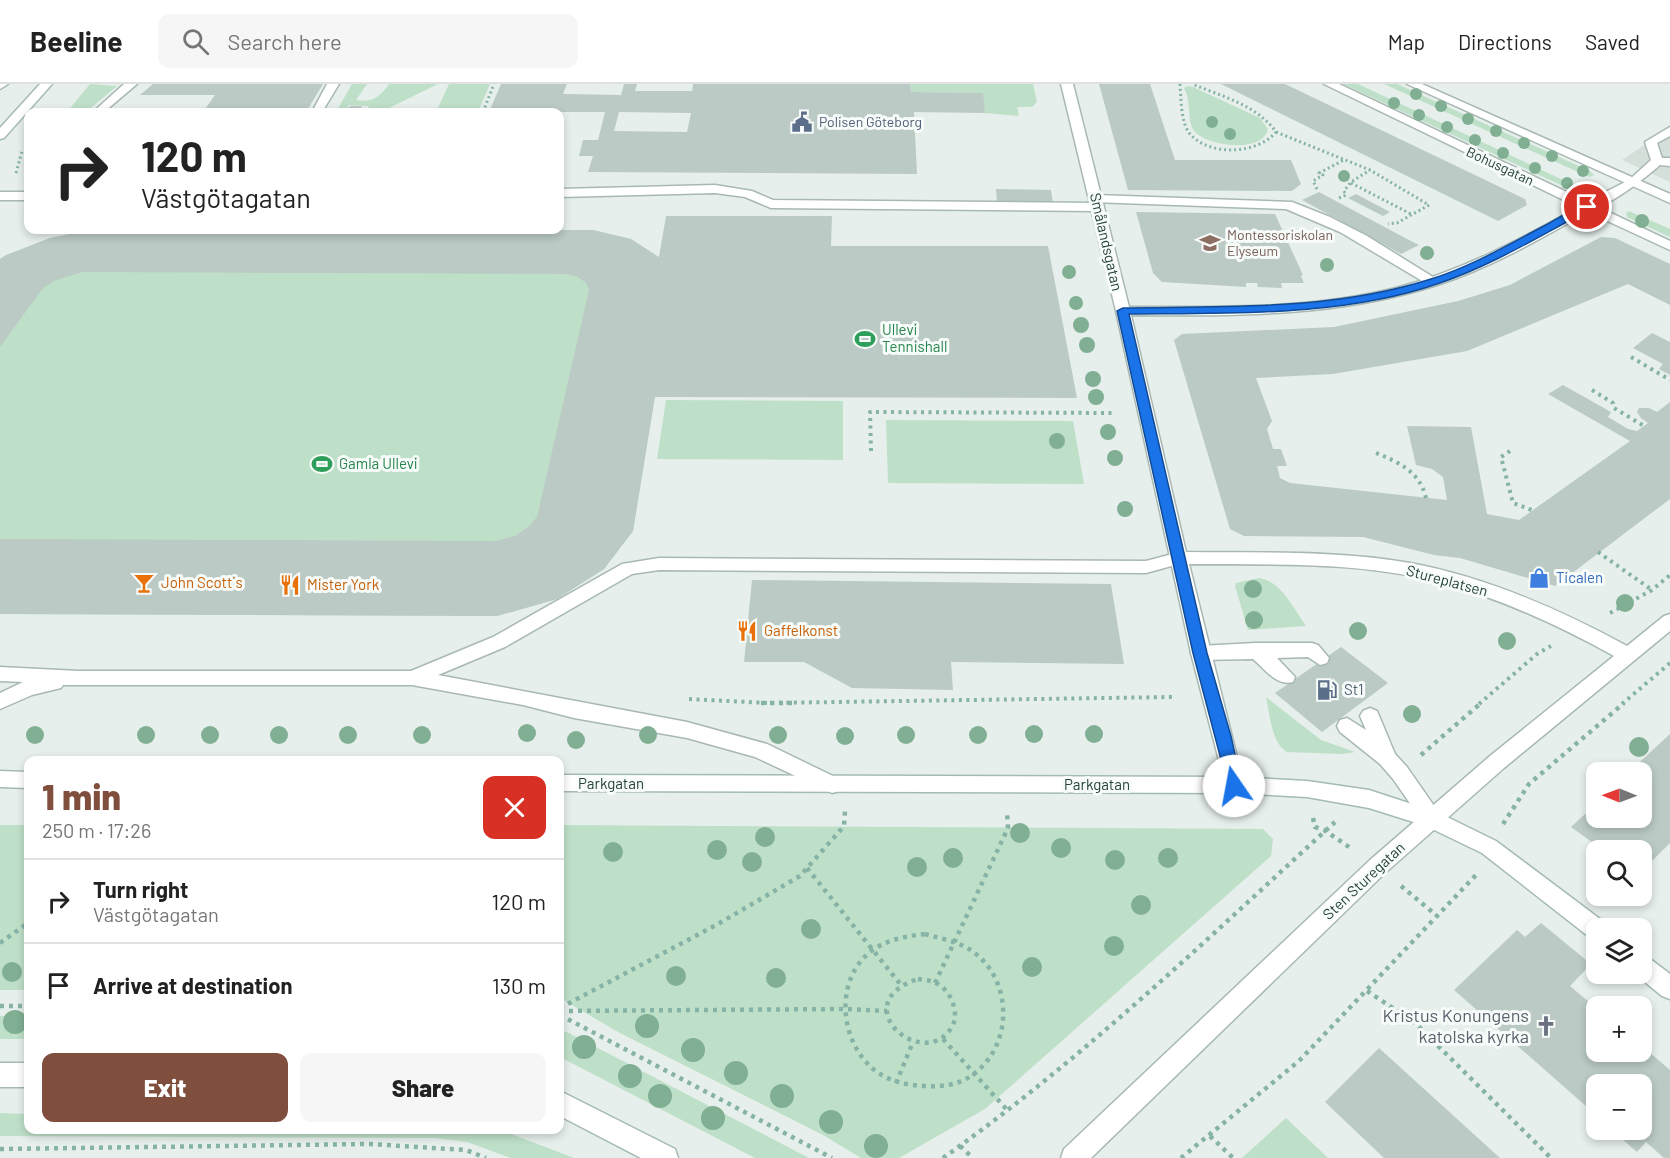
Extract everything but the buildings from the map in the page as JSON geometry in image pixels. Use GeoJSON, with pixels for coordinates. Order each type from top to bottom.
{"type":"FeatureCollection","features":[{"type":"Feature","properties":{"kind":"street"},"geometry":{"type":"LineString","coordinates":[[0,135],[45,84]]}},
{"type":"Feature","properties":{"kind":"street"},"geometry":{"type":"LineString","coordinates":[[103,108],[131,84]]}},
{"type":"Feature","properties":{"kind":"street"},"geometry":{"type":"LineString","coordinates":[[319,108],[333,84]]}},
{"type":"Feature","properties":{"kind":"street","name":"Smålandsgatan"},"geometry":{"type":"LineString","coordinates":[[1067,84],[1123,311],[1200,653],[1234,786]]}},
{"type":"Feature","properties":{"kind":"street","name":"Bohusgatan"},"geometry":{"type":"LineString","coordinates":[[1329,84],[1670,246]]}},
{"type":"Feature","properties":{"kind":"street"},"geometry":{"type":"LineString","coordinates":[[1413,84],[1670,200]]}},
{"type":"Feature","properties":{"kind":"street"},"geometry":{"type":"LineString","coordinates":[[1123,311],[1283,309],[1335,303],[1434,282],[1512,248],[1633,183],[1663,162],[1651,142],[1670,131]]}},
{"type":"Feature","properties":{"kind":"street"},"geometry":{"type":"LineString","coordinates":[[564,193],[715,189],[748,194],[771,204],[1287,205],[1312,213],[1401,261],[1434,282]]}},
{"type":"Feature","properties":{"kind":"street"},"geometry":{"type":"LineString","coordinates":[[0,196],[24,196]]}},
{"type":"Feature","properties":{"kind":"street","name":"Stureplatsen"},"geometry":{"type":"LineString","coordinates":[[412,678],[499,642],[628,568],[659,564],[1146,567],[1180,558],[1274,559],[1408,569],[1521,603],[1581,628],[1628,655]]}},
{"type":"Feature","properties":{"kind":"street","name":"Sten Sturegatan"},"geometry":{"type":"LineString","coordinates":[[1073,1158],[1377,867],[1670,621]]}},
{"type":"Feature","properties":{"kind":"street"},"geometry":{"type":"LineString","coordinates":[[1255,650],[1286,676]]}},
{"type":"Feature","properties":{"kind":"street"},"geometry":{"type":"LineString","coordinates":[[1200,653],[1312,650],[1320,658]]}},
{"type":"Feature","properties":{"kind":"street"},"geometry":{"type":"LineString","coordinates":[[0,674],[79,678],[412,678],[523,697],[574,710],[687,730],[760,750],[832,785]]}},
{"type":"Feature","properties":{"kind":"street"},"geometry":{"type":"LineString","coordinates":[[0,701],[29,688],[79,678]]}},
{"type":"Feature","properties":{"kind":"street"},"geometry":{"type":"LineString","coordinates":[[1370,716],[1387,759]]}},
{"type":"Feature","properties":{"kind":"street"},"geometry":{"type":"LineString","coordinates":[[1347,726],[1387,759],[1400,773],[1432,819]]}},
{"type":"Feature","properties":{"kind":"street"},"geometry":{"type":"LineString","coordinates":[[0,779],[24,780]]}},
{"type":"Feature","properties":{"kind":"street","name":"Parkgatan"},"geometry":{"type":"LineString","coordinates":[[564,783],[1234,786],[1307,789],[1358,797],[1432,819],[1489,847],[1586,921]]}},
{"type":"Feature","properties":{"kind":"street"},"geometry":{"type":"LineString","coordinates":[[1652,974],[1670,988]]}},
{"type":"Feature","properties":{"kind":"street"},"geometry":{"type":"LineString","coordinates":[[0,1075],[24,1075]]}},
{"type":"Feature","properties":{"kind":"street"},"geometry":{"type":"LineString","coordinates":[[564,1105],[666,1158]]}},
{"type":"Feature","properties":{"kind":"path"},"geometry":{"type":"LineString","coordinates":[[485,108],[494,84]]}},
{"type":"Feature","properties":{"kind":"path"},"geometry":{"type":"LineString","coordinates":[[1180,84],[1185,124],[1190,135],[1201,142],[1221,148],[1247,149],[1265,144],[1273,138],[1276,132]]}},
{"type":"Feature","properties":{"kind":"path"},"geometry":{"type":"LineString","coordinates":[[1192,84],[1261,116],[1272,123],[1276,132],[1370,170],[1429,205],[1397,223],[1382,222]]}},
{"type":"Feature","properties":{"kind":"path"},"geometry":{"type":"LineString","coordinates":[[12,179],[24,149]]}},
{"type":"Feature","properties":{"kind":"path"},"geometry":{"type":"LineString","coordinates":[[1327,194],[1314,187],[1313,182],[1323,175],[1319,173],[1344,160]]}},
{"type":"Feature","properties":{"kind":"path"},"geometry":{"type":"LineString","coordinates":[[1347,204],[1338,199],[1346,195],[1344,188],[1370,170]]}},
{"type":"Feature","properties":{"kind":"path"},"geometry":{"type":"LineString","coordinates":[[1351,183],[1412,214]]}},
{"type":"Feature","properties":{"kind":"path"},"geometry":{"type":"LineString","coordinates":[[1631,357],[1670,380]]}},
{"type":"Feature","properties":{"kind":"path"},"geometry":{"type":"LineString","coordinates":[[1592,390],[1613,403],[1614,408],[1644,426]]}},
{"type":"Feature","properties":{"kind":"path"},"geometry":{"type":"LineString","coordinates":[[871,451],[870,412],[1112,413]]}},
{"type":"Feature","properties":{"kind":"path"},"geometry":{"type":"LineString","coordinates":[[1510,451],[1501,457],[1513,503],[1532,510]]}},
{"type":"Feature","properties":{"kind":"path"},"geometry":{"type":"LineString","coordinates":[[1376,453],[1404,464],[1424,485],[1426,498]]}},
{"type":"Feature","properties":{"kind":"path"},"geometry":{"type":"LineString","coordinates":[[1598,552],[1652,590]]}},
{"type":"Feature","properties":{"kind":"path"},"geometry":{"type":"LineString","coordinates":[[1529,784],[1670,663]]}},
{"type":"Feature","properties":{"kind":"path"},"geometry":{"type":"LineString","coordinates":[[677,698],[768,703],[1172,697]]}},
{"type":"Feature","properties":{"kind":"path"},"geometry":{"type":"LineString","coordinates":[[935,983],[1008,828],[1007,807]]}},
{"type":"Feature","properties":{"kind":"path"},"geometry":{"type":"LineString","coordinates":[[564,1009],[800,876],[844,826],[845,808]]}},
{"type":"Feature","properties":{"kind":"path"},"geometry":{"type":"LineString","coordinates":[[943,1158],[1008,1112],[1188,956],[1324,830]]}},
{"type":"Feature","properties":{"kind":"path"},"geometry":{"type":"LineString","coordinates":[[807,868],[901,985]]}},
{"type":"Feature","properties":{"kind":"path"},"geometry":{"type":"LineString","coordinates":[[1181,1158],[1299,1061],[1367,992],[1436,915],[1478,874]]}},
{"type":"Feature","properties":{"kind":"path"},"geometry":{"type":"LineString","coordinates":[[0,944],[24,925]]}},
{"type":"Feature","properties":{"kind":"path"},"geometry":{"type":"LineString","coordinates":[[925,934],[954,942],[976,955],[994,975],[1004,1001],[1004,1028],[995,1053],[976,1073],[950,1086],[921,1089],[896,1083],[870,1066],[855,1047],[846,1025],[844,1009],[849,982],[859,965],[872,951],[897,938],[925,934]]}},
{"type":"Feature","properties":{"kind":"path"},"geometry":{"type":"LineString","coordinates":[[918,979],[935,983],[949,994],[955,1009],[953,1026],[943,1039],[926,1044],[913,1042],[897,1034],[887,1011],[892,992],[901,985],[918,979]]}},
{"type":"Feature","properties":{"kind":"path"},"geometry":{"type":"LineString","coordinates":[[1367,992],[1414,1022],[1551,1158]]}},
{"type":"Feature","properties":{"kind":"path"},"geometry":{"type":"LineString","coordinates":[[0,1006],[24,1006]]}},
{"type":"Feature","properties":{"kind":"path"},"geometry":{"type":"LineString","coordinates":[[564,1011],[844,1009],[887,1011]]}},
{"type":"Feature","properties":{"kind":"path"},"geometry":{"type":"LineString","coordinates":[[564,1013],[832,1158]]}},
{"type":"Feature","properties":{"kind":"path"},"geometry":{"type":"LineString","coordinates":[[943,1039],[1008,1111]]}},
{"type":"Feature","properties":{"kind":"path"},"geometry":{"type":"LineString","coordinates":[[896,1083],[913,1042]]}},
{"type":"Feature","properties":{"kind":"path"},"geometry":{"type":"LineString","coordinates":[[1210,1136],[1233,1158]]}},
{"type":"Feature","properties":{"kind":"path"},"geometry":{"type":"LineString","coordinates":[[0,1149],[369,1144],[466,1150],[486,1158]]}},
{"type":"Feature","properties":{"kind":"path"},"geometry":{"type":"LineString","coordinates":[[960,1146],[973,1158]]}},
{"type":"Feature","properties":{"kind":"shaded area"},"geometry":{"type":"Polygon","coordinates":[[[1670,128],[1670,182],[1622,160],[1670,128]]]}},
{"type":"Feature","properties":{"kind":"green space"},"geometry":{"type":"Polygon","coordinates":[[[90,84],[117,86],[91,108],[70,108],[90,84]]]}},
{"type":"Feature","properties":{"kind":"green space"},"geometry":{"type":"Polygon","coordinates":[[[352,84],[367,84],[356,100],[367,101],[375,98],[389,84],[438,84],[389,108],[349,105],[347,108],[338,108],[352,84]]]}},
{"type":"Feature","properties":{"kind":"green space"},"geometry":{"type":"Polygon","coordinates":[[[449,84],[490,84],[480,108],[438,108],[449,84]]]}},
{"type":"Feature","properties":{"kind":"green space"},"geometry":{"type":"Polygon","coordinates":[[[910,84],[1033,84],[1037,102],[1032,107],[1017,107],[1019,116],[985,113],[982,93],[911,92],[910,84]]]}},
{"type":"Feature","properties":{"kind":"green space"},"geometry":{"type":"Polygon","coordinates":[[[1343,84],[1358,84],[1576,186],[1567,188],[1343,84]]]}},
{"type":"Feature","properties":{"kind":"green space"},"geometry":{"type":"Polygon","coordinates":[[[1384,84],[1397,84],[1590,171],[1594,175],[1589,177],[1384,84]]]}},
{"type":"Feature","properties":{"kind":"green space"},"geometry":{"type":"Polygon","coordinates":[[[1187,86],[1260,118],[1268,129],[1264,137],[1247,145],[1224,144],[1203,138],[1196,133],[1191,124],[1184,88],[1187,86]]]}},
{"type":"Feature","properties":{"kind":"green space"},"geometry":{"type":"Polygon","coordinates":[[[1629,211],[1670,229],[1670,237],[1627,217],[1626,213],[1629,211]]]}},
{"type":"Feature","properties":{"kind":"green space","name":"Gamla Ullevi"},"geometry":{"type":"Polygon","coordinates":[[[564,230],[593,230],[631,239],[673,281],[633,531],[604,569],[557,599],[497,616],[0,614],[0,259],[50,238],[70,234],[564,234],[564,230]]]}},
{"type":"Feature","properties":{"kind":"green space"},"geometry":{"type":"Polygon","coordinates":[[[666,400],[843,401],[843,460],[657,459],[666,400]]]}},
{"type":"Feature","properties":{"kind":"green space"},"geometry":{"type":"Polygon","coordinates":[[[886,420],[1073,421],[1084,484],[888,483],[886,420]]]}},
{"type":"Feature","properties":{"kind":"green space"},"geometry":{"type":"Polygon","coordinates":[[[1259,578],[1274,584],[1280,590],[1306,626],[1248,630],[1235,586],[1236,583],[1259,578]]]}},
{"type":"Feature","properties":{"kind":"green space"},"geometry":{"type":"Polygon","coordinates":[[[1266,697],[1321,740],[1355,752],[1343,754],[1287,752],[1274,735],[1266,697]]]}},
{"type":"Feature","properties":{"kind":"green space"},"geometry":{"type":"Polygon","coordinates":[[[0,825],[24,825],[24,990],[0,990],[0,825]]]}},
{"type":"Feature","properties":{"kind":"green space"},"geometry":{"type":"Polygon","coordinates":[[[564,825],[1263,829],[1273,839],[1271,856],[985,1109],[899,1158],[861,1158],[823,1135],[618,1032],[564,1000],[564,825]]]}},
{"type":"Feature","properties":{"kind":"green space"},"geometry":{"type":"Polygon","coordinates":[[[0,1016],[24,1016],[24,1039],[0,1039],[0,1016]]]}},
{"type":"Feature","properties":{"kind":"green space"},"geometry":{"type":"Polygon","coordinates":[[[564,1031],[809,1158],[755,1158],[564,1059],[564,1031]]]}},
{"type":"Feature","properties":{"kind":"green space"},"geometry":{"type":"Polygon","coordinates":[[[0,1113],[24,1114],[24,1134],[511,1134],[574,1158],[511,1158],[467,1142],[435,1138],[0,1136],[0,1113]]]}},
{"type":"Feature","properties":{"kind":"green space"},"geometry":{"type":"Polygon","coordinates":[[[1286,1118],[1328,1158],[1242,1158],[1286,1118]]]}},
{"type":"Feature","properties":{"kind":"place","name":"Polisen Göteborg"},"geometry":{"type":"Point","coordinates":[802,122]}},
{"type":"Feature","properties":{"kind":"place","name":"Montessoriskolan Elyseum"},"geometry":{"type":"Point","coordinates":[1210,243]}},
{"type":"Feature","properties":{"kind":"place","name":"Ullevi Tennishall"},"geometry":{"type":"Point","coordinates":[865,339]}},
{"type":"Feature","properties":{"kind":"place","name":"Gamla Ullevi"},"geometry":{"type":"Point","coordinates":[322,464]}},
{"type":"Feature","properties":{"kind":"place","name":"Ticalen"},"geometry":{"type":"Point","coordinates":[1539,578]}},
{"type":"Feature","properties":{"kind":"place","name":"John Scott´s"},"geometry":{"type":"Point","coordinates":[144,583]}},
{"type":"Feature","properties":{"kind":"place","name":"Mister York"},"geometry":{"type":"Point","coordinates":[290,585]}},
{"type":"Feature","properties":{"kind":"place","name":"Gaffelkonst"},"geometry":{"type":"Point","coordinates":[747,631]}},
{"type":"Feature","properties":{"kind":"place","name":"St1"},"geometry":{"type":"Point","coordinates":[1327,690]}},
{"type":"Feature","properties":{"kind":"place","name":"Kristus Konungens katolska kyrka"},"geometry":{"type":"Point","coordinates":[1546,1026]}},
{"type":"Feature","properties":{"kind":"route"},"geometry":{"type":"LineString","coordinates":[[1234,786],[1200,653],[1123,311],[1283,309],[1335,303],[1387,293],[1434,282],[1474,267],[1587,207]]}}]}
